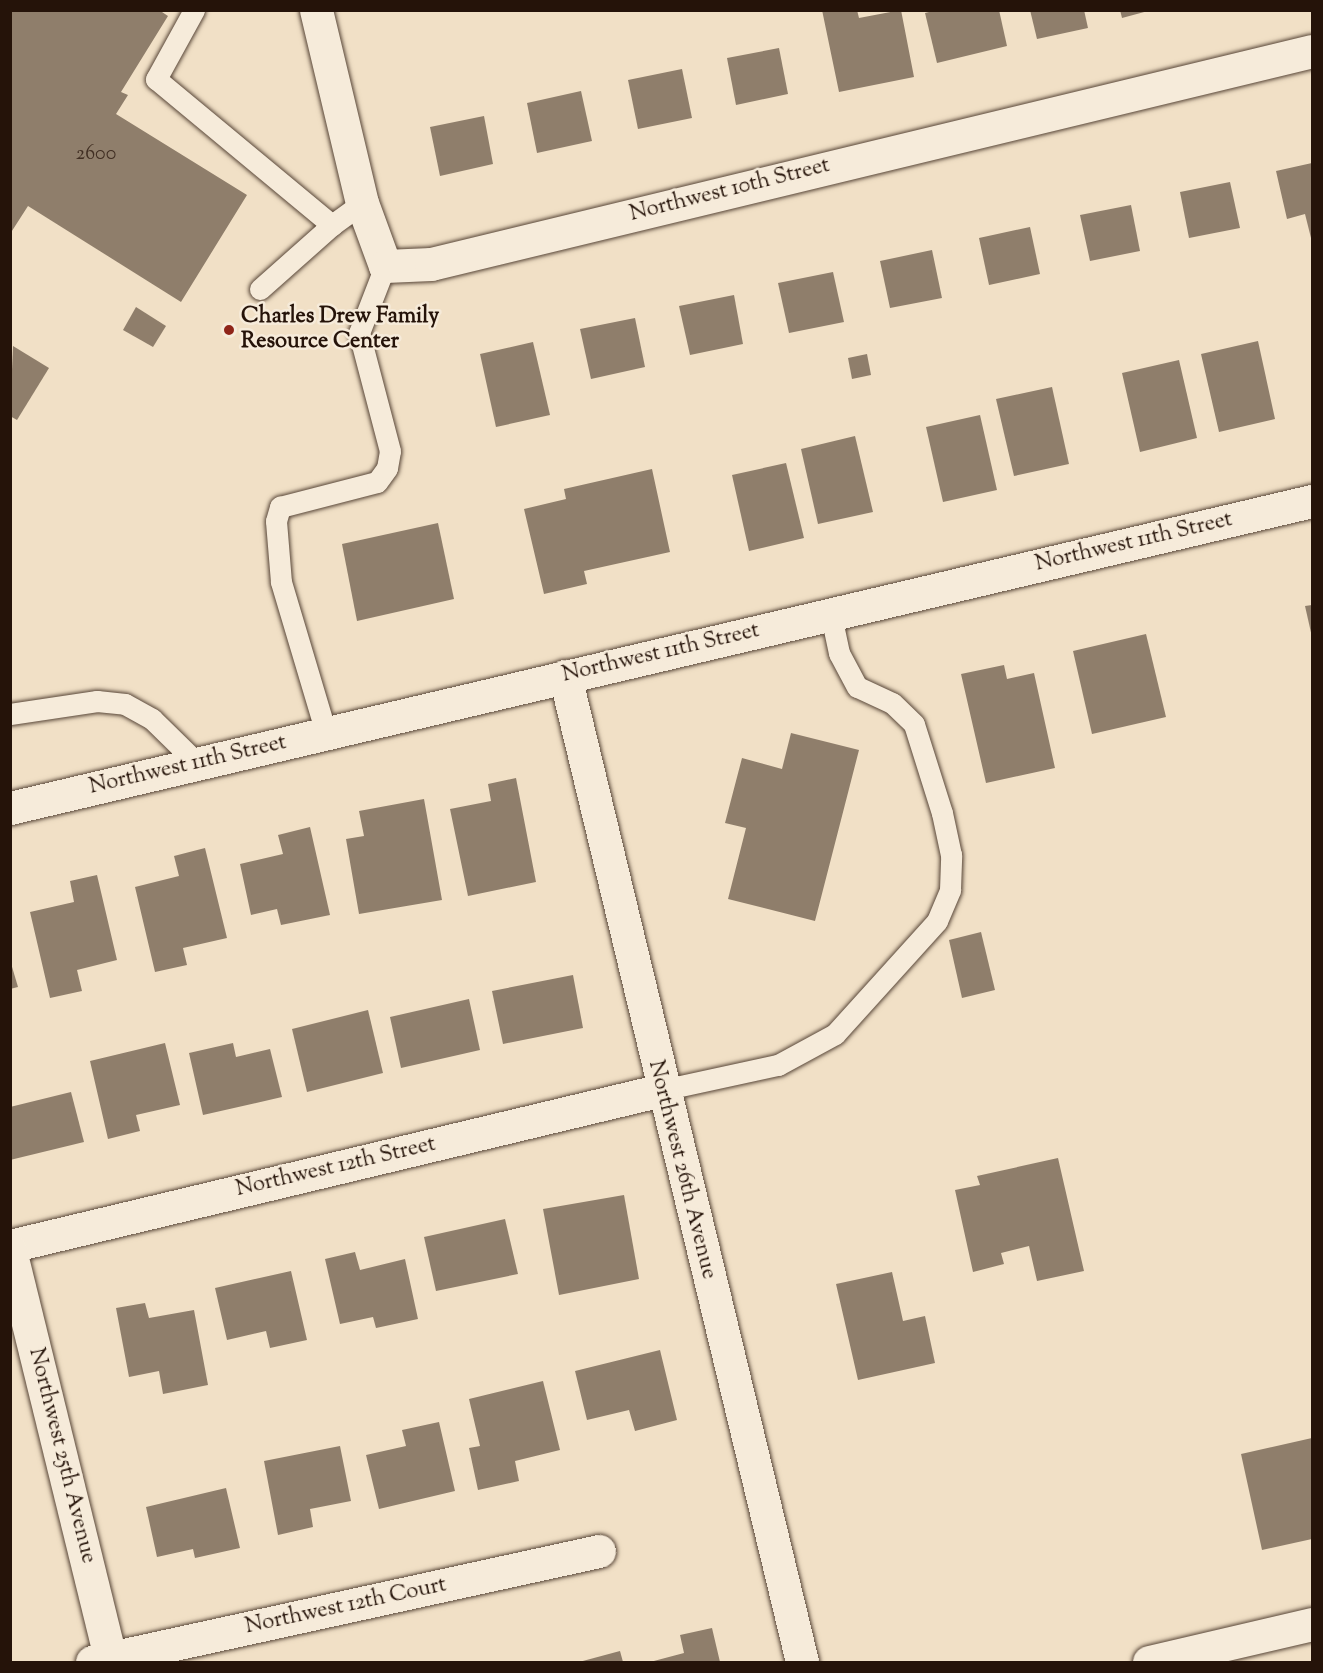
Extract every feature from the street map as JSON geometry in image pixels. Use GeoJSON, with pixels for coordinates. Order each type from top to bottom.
{"type":"FeatureCollection","features":[{"type":"Feature","properties":{"kind":"street"},"geometry":{"type":"LineString","coordinates":[[319,20],[362,203],[385,266]]}},
{"type":"Feature","properties":{"kind":"street","name":"Northwest 10th Street"},"geometry":{"type":"LineString","coordinates":[[385,266],[431,264],[1312,51]]}},
{"type":"Feature","properties":{"kind":"street","name":"Northwest 11th Street"},"geometry":{"type":"LineString","coordinates":[[10,808],[1312,501]]}},
{"type":"Feature","properties":{"kind":"street","name":"Northwest 26th Avenue"},"geometry":{"type":"LineString","coordinates":[[564,676],[662,1090],[802,1662]]}},
{"type":"Feature","properties":{"kind":"street","name":"Northwest 12th Street"},"geometry":{"type":"LineString","coordinates":[[10,1248],[662,1090]]}},
{"type":"Feature","properties":{"kind":"street","name":"Northwest 25th Avenue"},"geometry":{"type":"LineString","coordinates":[[10,1248],[104,1661]]}},
{"type":"Feature","properties":{"kind":"street","name":"Northwest 12th Court"},"geometry":{"type":"LineString","coordinates":[[104,1661],[599,1551]]}},
{"type":"Feature","properties":{"kind":"street"},"geometry":{"type":"LineString","coordinates":[[1149,1662],[1312,1624]]}},
{"type":"Feature","properties":{"kind":"lane"},"geometry":{"type":"LineString","coordinates":[[194,10],[156,79],[332,225]]}},
{"type":"Feature","properties":{"kind":"lane"},"geometry":{"type":"LineString","coordinates":[[260,289],[332,225],[362,203]]}},
{"type":"Feature","properties":{"kind":"lane"},"geometry":{"type":"LineString","coordinates":[[326,734],[281,582],[276,521],[280,507],[377,482],[387,468],[390,451],[359,333],[385,266]]}},
{"type":"Feature","properties":{"kind":"lane"},"geometry":{"type":"LineString","coordinates":[[662,1090],[778,1065],[835,1034],[937,921],[950,890],[951,855],[942,813],[914,724],[892,703],[857,687],[839,653],[831,614]]}},
{"type":"Feature","properties":{"kind":"lane"},"geometry":{"type":"LineString","coordinates":[[10,714],[97,701],[125,704],[152,719],[198,764]]}},
{"type":"Feature","properties":{"kind":"building","name":"Charles Drew Family Resource Center"},"geometry":{"type":"Polygon","coordinates":[[[10,10],[159,10],[168,16],[121,92],[128,95],[116,114],[247,195],[181,302],[28,206],[10,234],[10,10]]]}},
{"type":"Feature","properties":{"kind":"building"},"geometry":{"type":"Polygon","coordinates":[[[822,10],[857,10],[859,18],[901,10],[914,77],[839,92],[822,10]]]}},
{"type":"Feature","properties":{"kind":"building"},"geometry":{"type":"Polygon","coordinates":[[[937,10],[999,10],[1007,46],[937,63],[925,13],[937,10]]]}},
{"type":"Feature","properties":{"kind":"building"},"geometry":{"type":"Polygon","coordinates":[[[1030,10],[1084,10],[1088,28],[1037,39],[1030,10]]]}},
{"type":"Feature","properties":{"kind":"building"},"geometry":{"type":"Polygon","coordinates":[[[1120,10],[1148,10],[1148,11],[1122,18],[1120,10]]]}},
{"type":"Feature","properties":{"kind":"building"},"geometry":{"type":"Polygon","coordinates":[[[779,48],[788,94],[736,105],[727,58],[779,48]]]}},
{"type":"Feature","properties":{"kind":"building"},"geometry":{"type":"Polygon","coordinates":[[[682,69],[692,118],[638,129],[628,80],[682,69]]]}},
{"type":"Feature","properties":{"kind":"building"},"geometry":{"type":"Polygon","coordinates":[[[581,91],[592,141],[537,153],[527,103],[581,91]]]}},
{"type":"Feature","properties":{"kind":"building"},"geometry":{"type":"Polygon","coordinates":[[[484,116],[493,164],[440,176],[430,127],[484,116]]]}},
{"type":"Feature","properties":{"kind":"building"},"geometry":{"type":"Polygon","coordinates":[[[1312,163],[1312,242],[1305,214],[1287,219],[1276,171],[1312,163]]]}},
{"type":"Feature","properties":{"kind":"building"},"geometry":{"type":"Polygon","coordinates":[[[1230,182],[1240,228],[1189,238],[1180,192],[1230,182]]]}},
{"type":"Feature","properties":{"kind":"building"},"geometry":{"type":"Polygon","coordinates":[[[1131,205],[1140,251],[1090,261],[1080,215],[1131,205]]]}},
{"type":"Feature","properties":{"kind":"building"},"geometry":{"type":"Polygon","coordinates":[[[1030,227],[1040,274],[989,285],[979,238],[1030,227]]]}},
{"type":"Feature","properties":{"kind":"building"},"geometry":{"type":"Polygon","coordinates":[[[932,250],[942,298],[890,308],[880,261],[932,250]]]}},
{"type":"Feature","properties":{"kind":"building"},"geometry":{"type":"Polygon","coordinates":[[[833,272],[844,322],[789,333],[778,283],[833,272]]]}},
{"type":"Feature","properties":{"kind":"building"},"geometry":{"type":"Polygon","coordinates":[[[734,295],[743,344],[690,355],[679,306],[734,295]]]}},
{"type":"Feature","properties":{"kind":"building"},"geometry":{"type":"Polygon","coordinates":[[[136,307],[166,326],[153,347],[123,330],[136,307]]]}},
{"type":"Feature","properties":{"kind":"building"},"geometry":{"type":"Polygon","coordinates":[[[635,318],[645,367],[591,379],[580,329],[635,318]]]}},
{"type":"Feature","properties":{"kind":"building"},"geometry":{"type":"Polygon","coordinates":[[[1258,341],[1275,419],[1219,432],[1201,354],[1258,341]]]}},
{"type":"Feature","properties":{"kind":"building"},"geometry":{"type":"Polygon","coordinates":[[[533,342],[550,415],[496,427],[480,354],[533,342]]]}},
{"type":"Feature","properties":{"kind":"building"},"geometry":{"type":"Polygon","coordinates":[[[13,346],[49,368],[17,420],[10,416],[13,346]]]}},
{"type":"Feature","properties":{"kind":"building"},"geometry":{"type":"Polygon","coordinates":[[[867,354],[871,375],[852,379],[848,358],[867,354]]]}},
{"type":"Feature","properties":{"kind":"building"},"geometry":{"type":"Polygon","coordinates":[[[1179,360],[1197,438],[1140,452],[1122,373],[1179,360]]]}},
{"type":"Feature","properties":{"kind":"building"},"geometry":{"type":"Polygon","coordinates":[[[1052,387],[1069,464],[1014,476],[996,399],[1052,387]]]}},
{"type":"Feature","properties":{"kind":"building"},"geometry":{"type":"Polygon","coordinates":[[[980,415],[997,490],[943,502],[926,427],[980,415]]]}},
{"type":"Feature","properties":{"kind":"building"},"geometry":{"type":"Polygon","coordinates":[[[855,436],[873,512],[818,524],[801,449],[855,436]]]}},
{"type":"Feature","properties":{"kind":"building"},"geometry":{"type":"Polygon","coordinates":[[[786,463],[804,538],[749,551],[732,475],[786,463]]]}},
{"type":"Feature","properties":{"kind":"building"},"geometry":{"type":"Polygon","coordinates":[[[652,469],[670,552],[584,571],[587,584],[544,594],[524,509],[566,499],[564,489],[652,469]]]}},
{"type":"Feature","properties":{"kind":"building"},"geometry":{"type":"Polygon","coordinates":[[[438,523],[454,599],[357,621],[342,544],[438,523]]]}},
{"type":"Feature","properties":{"kind":"building"},"geometry":{"type":"Polygon","coordinates":[[[1312,605],[1312,637],[1305,606],[1312,605]]]}},
{"type":"Feature","properties":{"kind":"building"},"geometry":{"type":"Polygon","coordinates":[[[1146,634],[1166,717],[1092,734],[1073,651],[1146,634]]]}},
{"type":"Feature","properties":{"kind":"building"},"geometry":{"type":"Polygon","coordinates":[[[1004,665],[1007,679],[1034,673],[1055,768],[986,783],[961,674],[1004,665]]]}},
{"type":"Feature","properties":{"kind":"building"},"geometry":{"type":"Polygon","coordinates":[[[791,733],[859,750],[815,921],[728,899],[746,828],[725,823],[742,758],[782,769],[791,733]]]}},
{"type":"Feature","properties":{"kind":"building"},"geometry":{"type":"Polygon","coordinates":[[[516,778],[536,882],[468,896],[450,809],[491,801],[488,784],[516,778]]]}},
{"type":"Feature","properties":{"kind":"building"},"geometry":{"type":"Polygon","coordinates":[[[424,799],[442,900],[359,914],[346,839],[364,836],[359,811],[424,799]]]}},
{"type":"Feature","properties":{"kind":"building"},"geometry":{"type":"Polygon","coordinates":[[[310,827],[330,915],[281,925],[277,909],[251,915],[240,864],[283,854],[278,835],[310,827]]]}},
{"type":"Feature","properties":{"kind":"building"},"geometry":{"type":"Polygon","coordinates":[[[205,848],[227,938],[183,948],[187,965],[155,972],[135,887],[179,876],[174,856],[205,848]]]}},
{"type":"Feature","properties":{"kind":"building"},"geometry":{"type":"Polygon","coordinates":[[[97,875],[117,960],[77,970],[82,991],[50,998],[30,912],[74,902],[70,881],[97,875]]]}},
{"type":"Feature","properties":{"kind":"building"},"geometry":{"type":"Polygon","coordinates":[[[981,932],[995,990],[962,998],[949,940],[981,932]]]}},
{"type":"Feature","properties":{"kind":"building"},"geometry":{"type":"Polygon","coordinates":[[[10,960],[18,987],[10,989],[10,960]]]}},
{"type":"Feature","properties":{"kind":"building"},"geometry":{"type":"Polygon","coordinates":[[[573,975],[583,1028],[503,1044],[492,991],[573,975]]]}},
{"type":"Feature","properties":{"kind":"building"},"geometry":{"type":"Polygon","coordinates":[[[469,999],[480,1050],[401,1068],[390,1017],[469,999]]]}},
{"type":"Feature","properties":{"kind":"building"},"geometry":{"type":"Polygon","coordinates":[[[368,1010],[383,1073],[307,1092],[292,1029],[368,1010]]]}},
{"type":"Feature","properties":{"kind":"building"},"geometry":{"type":"Polygon","coordinates":[[[165,1043],[180,1105],[136,1115],[140,1131],[108,1139],[90,1061],[165,1043]]]}},
{"type":"Feature","properties":{"kind":"building"},"geometry":{"type":"Polygon","coordinates":[[[233,1043],[236,1057],[270,1049],[282,1097],[203,1115],[189,1053],[233,1043]]]}},
{"type":"Feature","properties":{"kind":"building"},"geometry":{"type":"Polygon","coordinates":[[[71,1092],[84,1142],[10,1160],[10,1107],[71,1092]]]}},
{"type":"Feature","properties":{"kind":"building"},"geometry":{"type":"Polygon","coordinates":[[[1058,1158],[1084,1271],[1037,1281],[1029,1246],[1001,1253],[1004,1264],[973,1272],[955,1190],[980,1185],[977,1176],[1058,1158]]]}},
{"type":"Feature","properties":{"kind":"building"},"geometry":{"type":"Polygon","coordinates":[[[624,1195],[639,1279],[559,1295],[543,1209],[624,1195]]]}},
{"type":"Feature","properties":{"kind":"building"},"geometry":{"type":"Polygon","coordinates":[[[505,1219],[518,1274],[436,1291],[424,1237],[505,1219]]]}},
{"type":"Feature","properties":{"kind":"building"},"geometry":{"type":"Polygon","coordinates":[[[355,1252],[360,1270],[405,1259],[418,1319],[376,1328],[373,1317],[340,1324],[325,1259],[355,1252]]]}},
{"type":"Feature","properties":{"kind":"building"},"geometry":{"type":"Polygon","coordinates":[[[291,1271],[307,1340],[270,1348],[266,1331],[227,1340],[215,1288],[291,1271]]]}},
{"type":"Feature","properties":{"kind":"building"},"geometry":{"type":"Polygon","coordinates":[[[892,1272],[903,1321],[925,1316],[935,1363],[858,1380],[836,1284],[892,1272]]]}},
{"type":"Feature","properties":{"kind":"building"},"geometry":{"type":"Polygon","coordinates":[[[145,1303],[149,1318],[194,1310],[208,1385],[163,1394],[159,1371],[129,1377],[116,1308],[145,1303]]]}},
{"type":"Feature","properties":{"kind":"building"},"geometry":{"type":"Polygon","coordinates":[[[660,1350],[677,1420],[635,1431],[629,1410],[587,1420],[575,1371],[660,1350]]]}},
{"type":"Feature","properties":{"kind":"building"},"geometry":{"type":"Polygon","coordinates":[[[543,1381],[560,1450],[515,1461],[519,1481],[478,1490],[469,1448],[480,1446],[469,1399],[543,1381]]]}},
{"type":"Feature","properties":{"kind":"building"},"geometry":{"type":"Polygon","coordinates":[[[439,1422],[455,1491],[379,1509],[366,1455],[406,1446],[402,1430],[439,1422]]]}},
{"type":"Feature","properties":{"kind":"building"},"geometry":{"type":"Polygon","coordinates":[[[1312,1438],[1312,1539],[1262,1550],[1241,1454],[1312,1438]]]}},
{"type":"Feature","properties":{"kind":"building"},"geometry":{"type":"Polygon","coordinates":[[[340,1446],[351,1501],[310,1509],[313,1527],[278,1535],[264,1461],[340,1446]]]}},
{"type":"Feature","properties":{"kind":"building"},"geometry":{"type":"Polygon","coordinates":[[[226,1488],[240,1548],[195,1558],[193,1549],[157,1557],[146,1507],[226,1488]]]}},
{"type":"Feature","properties":{"kind":"building"},"geometry":{"type":"Polygon","coordinates":[[[712,1628],[720,1662],[650,1662],[684,1653],[680,1635],[712,1628]]]}},
{"type":"Feature","properties":{"kind":"building"},"geometry":{"type":"Polygon","coordinates":[[[620,1651],[623,1662],[579,1662],[620,1651]]]}},
{"type":"Feature","properties":{"kind":"place","name":"Charles Drew Family Resource Center"},"geometry":{"type":"Point","coordinates":[229,330]}}]}
